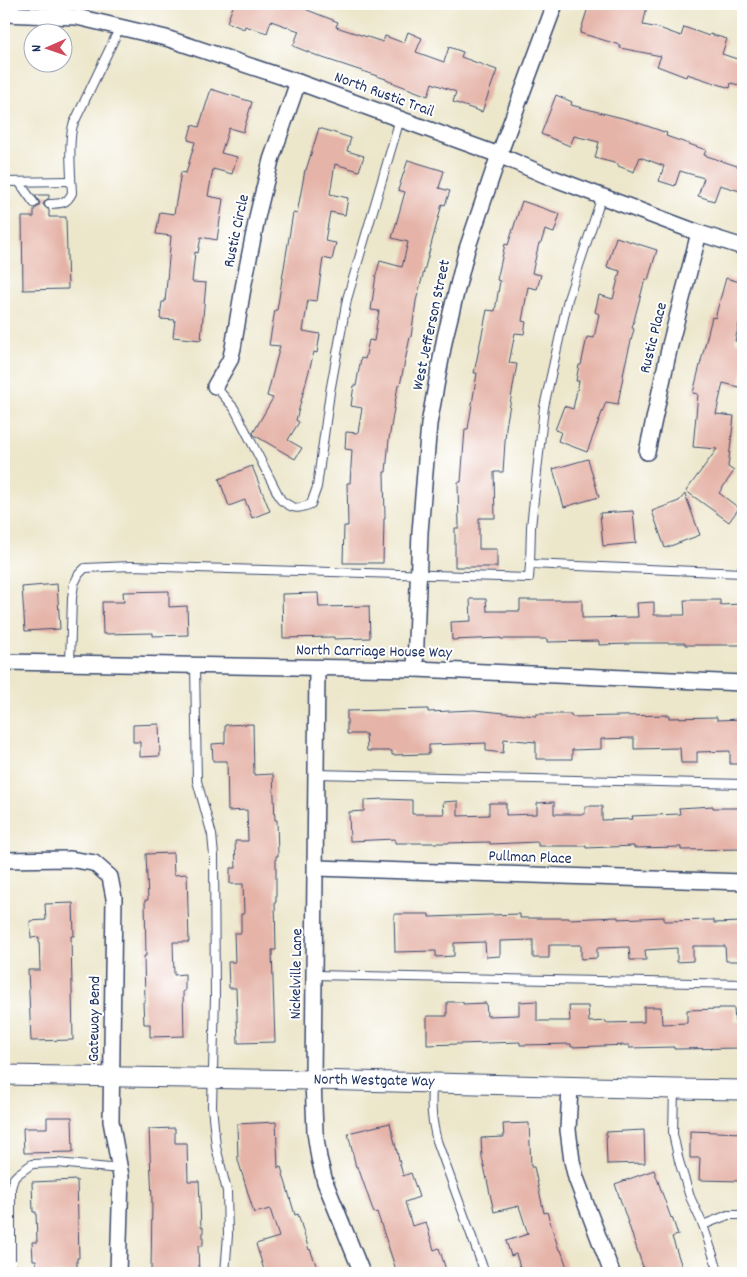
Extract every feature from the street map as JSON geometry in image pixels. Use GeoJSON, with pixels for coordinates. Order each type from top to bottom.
{"type":"FeatureCollection","features":[{"type":"Feature","properties":{"kind":"street","name":"West Jefferson Street"},"geometry":{"type":"LineString","coordinates":[[415,669],[420,532],[429,424],[444,337],[467,249],[499,154],[555,4]]}},
{"type":"Feature","properties":{"kind":"street","name":"North Rustic Trail"},"geometry":{"type":"LineString","coordinates":[[4,14],[34,13],[77,17],[166,38],[298,82],[499,154],[545,175],[699,233],[743,247]]}},
{"type":"Feature","properties":{"kind":"street","name":"Rustic Circle"},"geometry":{"type":"LineString","coordinates":[[215,386],[230,360],[234,348],[243,288],[260,204],[271,160],[298,82]]}},
{"type":"Feature","properties":{"kind":"street","name":"Rustic Place"},"geometry":{"type":"LineString","coordinates":[[646,452],[670,345],[699,233]]}},
{"type":"Feature","properties":{"kind":"street","name":"North Carriage House Way"},"geometry":{"type":"LineString","coordinates":[[4,662],[415,669],[743,682]]}},
{"type":"Feature","properties":{"kind":"street","name":"Nickelville Lane"},"geometry":{"type":"LineString","coordinates":[[317,668],[313,1080],[315,1132],[319,1158],[326,1182],[362,1273]]}},
{"type":"Feature","properties":{"kind":"street","name":"Gateway Bend"},"geometry":{"type":"LineString","coordinates":[[4,860],[69,859],[94,863],[110,877],[114,898],[111,1121],[121,1176],[118,1273]]}},
{"type":"Feature","properties":{"kind":"street","name":"Pullman Place"},"geometry":{"type":"LineString","coordinates":[[316,868],[743,882]]}},
{"type":"Feature","properties":{"kind":"street","name":"North Westgate Way"},"geometry":{"type":"LineString","coordinates":[[4,1075],[743,1090]]}},
{"type":"Feature","properties":{"kind":"street"},"geometry":{"type":"LineString","coordinates":[[570,1086],[568,1130],[572,1161],[576,1178],[612,1273]]}},
{"type":"Feature","properties":{"kind":"lane"},"geometry":{"type":"LineString","coordinates":[[49,204],[63,204],[72,193],[71,142],[73,125],[120,27]]}},
{"type":"Feature","properties":{"kind":"lane"},"geometry":{"type":"LineString","coordinates":[[215,386],[234,408],[281,500],[291,507],[300,509],[311,504],[317,488],[330,392],[347,300],[400,119]]}},
{"type":"Feature","properties":{"kind":"lane"},"geometry":{"type":"LineString","coordinates":[[4,182],[71,181]]}},
{"type":"Feature","properties":{"kind":"lane"},"geometry":{"type":"LineString","coordinates":[[19,182],[34,203]]}},
{"type":"Feature","properties":{"kind":"lane"},"geometry":{"type":"LineString","coordinates":[[70,664],[74,584],[84,568],[131,566],[529,578],[531,527],[544,407],[568,299],[602,196]]}},
{"type":"Feature","properties":{"kind":"lane"},"geometry":{"type":"LineString","coordinates":[[530,564],[742,575],[743,564]]}},
{"type":"Feature","properties":{"kind":"lane"},"geometry":{"type":"LineString","coordinates":[[195,666],[197,781],[212,835],[214,856],[215,997],[212,1106],[216,1147],[227,1191],[228,1235],[225,1273]]}},
{"type":"Feature","properties":{"kind":"lane"},"geometry":{"type":"LineString","coordinates":[[316,774],[743,784]]}},
{"type":"Feature","properties":{"kind":"lane"},"geometry":{"type":"LineString","coordinates":[[314,975],[743,984]]}},
{"type":"Feature","properties":{"kind":"lane"},"geometry":{"type":"LineString","coordinates":[[432,1083],[432,1123],[437,1141],[485,1273]]}},
{"type":"Feature","properties":{"kind":"lane"},"geometry":{"type":"LineString","coordinates":[[674,1089],[673,1134],[679,1161],[690,1197],[703,1225],[719,1273]]}},
{"type":"Feature","properties":{"kind":"lane"},"geometry":{"type":"LineString","coordinates":[[11,1273],[11,1188],[14,1178],[18,1174],[32,1164],[57,1163],[120,1169]]}},
{"type":"Feature","properties":{"kind":"lane"},"geometry":{"type":"LineString","coordinates":[[703,1225],[728,1216],[743,1215]]}},
{"type":"Feature","properties":{"kind":"building"},"geometry":{"type":"Polygon","coordinates":[[[234,4],[292,4],[338,22],[336,27],[383,42],[385,36],[404,43],[408,32],[422,38],[416,52],[444,62],[449,47],[463,52],[461,57],[497,70],[482,112],[453,102],[456,92],[432,83],[428,96],[293,46],[299,31],[271,21],[267,33],[245,26],[244,29],[227,22],[234,4]]]}},
{"type":"Feature","properties":{"kind":"building"},"geometry":{"type":"Polygon","coordinates":[[[589,4],[636,4],[647,6],[643,25],[659,28],[681,36],[684,27],[709,36],[710,34],[727,39],[722,54],[743,61],[743,86],[731,83],[730,88],[687,74],[686,77],[657,66],[661,56],[620,48],[620,45],[580,33],[589,4]]]}},
{"type":"Feature","properties":{"kind":"building"},"geometry":{"type":"Polygon","coordinates":[[[211,89],[252,102],[243,132],[229,128],[221,153],[237,157],[232,174],[213,169],[208,196],[223,199],[217,240],[201,237],[198,253],[195,252],[192,282],[206,283],[201,340],[173,337],[175,320],[160,319],[162,302],[165,302],[171,236],[156,234],[160,212],[174,214],[181,172],[186,173],[195,142],[188,140],[192,125],[199,127],[211,89]]]}},
{"type":"Feature","properties":{"kind":"building"},"geometry":{"type":"Polygon","coordinates":[[[556,95],[572,102],[571,105],[630,120],[667,133],[666,136],[706,150],[704,155],[743,168],[743,192],[720,185],[714,201],[698,196],[704,178],[680,171],[675,186],[659,181],[664,166],[640,157],[634,172],[618,166],[618,164],[595,158],[599,142],[574,136],[570,146],[541,134],[556,95]]]}},
{"type":"Feature","properties":{"kind":"building"},"geometry":{"type":"Polygon","coordinates":[[[319,128],[351,138],[347,151],[364,156],[359,171],[335,164],[330,194],[348,198],[345,215],[330,212],[325,241],[336,243],[332,260],[323,258],[317,301],[308,300],[303,331],[320,334],[317,353],[314,352],[296,420],[299,422],[288,440],[302,448],[295,459],[253,433],[273,398],[267,396],[280,346],[269,345],[275,310],[277,310],[293,213],[297,214],[305,170],[319,128]]]}},
{"type":"Feature","properties":{"kind":"building"},"geometry":{"type":"Polygon","coordinates":[[[408,160],[444,171],[439,188],[450,191],[445,205],[442,204],[416,301],[411,337],[400,385],[398,385],[389,439],[386,472],[384,472],[385,519],[383,563],[343,563],[344,526],[348,526],[347,483],[350,483],[352,450],[345,449],[346,432],[358,433],[362,408],[351,406],[361,358],[365,359],[369,340],[374,341],[379,311],[371,310],[380,261],[402,267],[408,242],[392,238],[405,192],[398,190],[408,160]]]}},
{"type":"Feature","properties":{"kind":"building"},"geometry":{"type":"Polygon","coordinates":[[[35,195],[49,195],[49,198],[43,204],[49,210],[49,217],[66,217],[68,289],[23,290],[22,217],[34,217],[34,209],[40,203],[35,195]]]}},
{"type":"Feature","properties":{"kind":"building"},"geometry":{"type":"Polygon","coordinates":[[[522,201],[560,214],[554,233],[545,230],[541,243],[539,243],[532,273],[541,275],[537,289],[528,287],[522,321],[526,322],[524,334],[515,333],[509,363],[517,364],[506,427],[503,472],[494,472],[495,518],[479,518],[479,549],[497,549],[497,567],[455,567],[455,528],[459,528],[458,482],[461,482],[465,429],[468,429],[477,373],[474,373],[487,310],[495,311],[500,281],[497,280],[505,244],[508,245],[522,201]]]}},
{"type":"Feature","properties":{"kind":"building"},"geometry":{"type":"Polygon","coordinates":[[[616,237],[657,250],[648,280],[645,279],[632,328],[634,329],[618,404],[606,402],[587,452],[558,441],[561,432],[555,430],[564,406],[573,409],[579,381],[576,381],[579,365],[581,365],[587,337],[594,338],[599,314],[595,312],[599,295],[613,299],[620,271],[607,267],[616,237]]]}},
{"type":"Feature","properties":{"kind":"building"},"geometry":{"type":"Polygon","coordinates":[[[726,278],[743,283],[743,317],[741,316],[735,341],[743,343],[743,369],[739,387],[723,383],[716,414],[734,416],[728,467],[734,471],[719,493],[739,508],[729,522],[686,491],[717,449],[693,447],[698,394],[693,393],[712,317],[715,318],[726,278]]]}},
{"type":"Feature","properties":{"kind":"building"},"geometry":{"type":"Polygon","coordinates":[[[588,459],[599,497],[564,507],[553,469],[588,459]]]}},
{"type":"Feature","properties":{"kind":"building"},"geometry":{"type":"Polygon","coordinates":[[[252,466],[270,511],[252,518],[245,500],[229,506],[219,479],[252,466]]]}},
{"type":"Feature","properties":{"kind":"building"},"geometry":{"type":"Polygon","coordinates":[[[685,494],[700,535],[665,548],[652,511],[679,501],[685,494]]]}},
{"type":"Feature","properties":{"kind":"building"},"geometry":{"type":"Polygon","coordinates":[[[633,511],[636,543],[603,546],[600,513],[633,511]]]}},
{"type":"Feature","properties":{"kind":"building"},"geometry":{"type":"Polygon","coordinates":[[[57,584],[60,629],[25,631],[22,587],[57,584]]]}},
{"type":"Feature","properties":{"kind":"building"},"geometry":{"type":"Polygon","coordinates":[[[169,591],[169,607],[187,606],[188,635],[153,636],[153,633],[103,634],[102,602],[124,602],[123,592],[169,591]]]}},
{"type":"Feature","properties":{"kind":"building"},"geometry":{"type":"Polygon","coordinates":[[[318,593],[319,607],[369,606],[370,638],[283,638],[282,594],[318,593]]]}},
{"type":"Feature","properties":{"kind":"building"},"geometry":{"type":"Polygon","coordinates":[[[470,599],[486,599],[487,611],[520,611],[520,600],[582,600],[582,618],[638,617],[637,603],[654,602],[654,615],[685,615],[684,600],[720,600],[720,605],[743,604],[743,645],[629,643],[599,645],[599,641],[547,642],[547,639],[501,638],[452,640],[451,622],[471,621],[470,599]]]}},
{"type":"Feature","properties":{"kind":"building"},"geometry":{"type":"Polygon","coordinates":[[[428,709],[428,712],[474,710],[536,716],[536,714],[571,714],[572,717],[669,715],[669,718],[717,717],[717,720],[743,719],[743,764],[730,764],[730,751],[697,752],[697,763],[681,763],[680,748],[634,749],[634,738],[601,739],[601,749],[572,750],[572,759],[536,759],[536,742],[504,739],[503,753],[486,751],[486,743],[429,745],[429,754],[392,755],[392,751],[367,751],[366,734],[347,734],[347,711],[428,709]]]}},
{"type":"Feature","properties":{"kind":"building"},"geometry":{"type":"Polygon","coordinates":[[[159,724],[160,756],[140,757],[140,742],[133,742],[133,725],[159,724]]]}},
{"type":"Feature","properties":{"kind":"building"},"geometry":{"type":"Polygon","coordinates":[[[253,724],[254,775],[273,774],[275,820],[277,820],[276,950],[272,950],[275,1042],[238,1043],[236,988],[229,988],[228,962],[235,962],[234,933],[241,933],[241,914],[244,914],[243,884],[230,884],[230,868],[236,868],[235,841],[248,841],[247,810],[228,811],[227,761],[213,761],[212,744],[225,743],[225,725],[253,724]]]}},
{"type":"Feature","properties":{"kind":"building"},"geometry":{"type":"Polygon","coordinates":[[[364,800],[412,800],[412,814],[444,814],[443,802],[458,801],[458,816],[489,815],[489,803],[506,803],[506,815],[537,814],[537,803],[554,802],[554,814],[585,814],[585,806],[602,806],[602,820],[633,819],[632,816],[680,814],[679,808],[713,806],[713,808],[743,808],[743,849],[681,850],[681,847],[634,848],[634,846],[586,848],[586,846],[538,846],[538,842],[490,844],[490,842],[395,843],[395,839],[350,841],[349,812],[364,811],[364,800]]]}},
{"type":"Feature","properties":{"kind":"building"},"geometry":{"type":"Polygon","coordinates":[[[173,853],[174,875],[187,874],[189,942],[173,942],[174,975],[185,974],[185,991],[183,991],[184,1036],[150,1037],[150,1024],[144,1024],[143,1002],[145,1002],[144,956],[146,956],[145,900],[148,900],[146,854],[173,853]]]}},
{"type":"Feature","properties":{"kind":"building"},"geometry":{"type":"Polygon","coordinates":[[[73,903],[74,936],[71,936],[73,1040],[31,1041],[28,970],[40,970],[39,937],[31,938],[30,921],[46,920],[45,904],[73,903]]]}},
{"type":"Feature","properties":{"kind":"building"},"geometry":{"type":"Polygon","coordinates":[[[394,914],[429,914],[429,917],[520,914],[520,918],[569,919],[664,917],[664,921],[714,920],[714,923],[743,922],[742,961],[726,961],[725,946],[693,946],[693,961],[677,962],[677,948],[645,950],[646,960],[630,960],[629,947],[597,948],[597,958],[581,959],[581,945],[549,945],[549,958],[533,958],[533,940],[500,941],[500,956],[486,957],[485,942],[454,943],[454,956],[436,957],[436,951],[395,952],[394,914]]]}},
{"type":"Feature","properties":{"kind":"building"},"geometry":{"type":"Polygon","coordinates":[[[537,1001],[537,1021],[570,1021],[569,1006],[588,1006],[589,1022],[606,1021],[606,1023],[644,1022],[644,1007],[661,1007],[662,1024],[687,1023],[687,1010],[734,1008],[735,1022],[743,1022],[743,1048],[629,1048],[629,1045],[571,1047],[571,1044],[520,1045],[520,1042],[427,1045],[427,1016],[447,1016],[447,1002],[463,1002],[463,1004],[486,1003],[487,1016],[519,1015],[519,1002],[537,1001]]]}},
{"type":"Feature","properties":{"kind":"building"},"geometry":{"type":"Polygon","coordinates":[[[47,1117],[72,1117],[73,1152],[24,1153],[23,1128],[47,1128],[47,1117]]]}},
{"type":"Feature","properties":{"kind":"building"},"geometry":{"type":"Polygon","coordinates":[[[276,1122],[278,1168],[281,1167],[295,1215],[298,1214],[309,1250],[319,1273],[265,1273],[256,1244],[279,1237],[270,1209],[254,1213],[238,1160],[237,1124],[276,1122]]]}},
{"type":"Feature","properties":{"kind":"building"},"geometry":{"type":"Polygon","coordinates":[[[390,1123],[403,1176],[411,1173],[419,1197],[405,1202],[412,1226],[426,1222],[434,1250],[439,1248],[447,1273],[397,1273],[377,1212],[374,1213],[358,1167],[356,1167],[348,1133],[390,1123]]]}},
{"type":"Feature","properties":{"kind":"building"},"geometry":{"type":"Polygon","coordinates":[[[529,1123],[531,1167],[534,1167],[544,1213],[547,1212],[559,1250],[561,1250],[569,1273],[522,1273],[516,1254],[511,1256],[506,1241],[528,1234],[519,1206],[494,1212],[482,1157],[481,1138],[504,1137],[503,1124],[529,1123]]]}},
{"type":"Feature","properties":{"kind":"building"},"geometry":{"type":"Polygon","coordinates":[[[175,1128],[175,1143],[187,1143],[188,1181],[199,1181],[203,1246],[198,1246],[199,1273],[151,1273],[152,1201],[149,1129],[175,1128]]]}},
{"type":"Feature","properties":{"kind":"building"},"geometry":{"type":"Polygon","coordinates":[[[644,1130],[645,1163],[607,1164],[606,1132],[644,1130]]]}},
{"type":"Feature","properties":{"kind":"building"},"geometry":{"type":"Polygon","coordinates":[[[690,1131],[743,1133],[743,1181],[699,1180],[700,1158],[690,1158],[690,1131]]]}},
{"type":"Feature","properties":{"kind":"building"},"geometry":{"type":"Polygon","coordinates":[[[654,1170],[678,1235],[672,1237],[684,1273],[645,1273],[615,1184],[654,1170]]]}},
{"type":"Feature","properties":{"kind":"building"},"geometry":{"type":"Polygon","coordinates":[[[77,1180],[79,1258],[77,1258],[77,1273],[37,1273],[36,1260],[33,1260],[32,1242],[37,1242],[32,1182],[77,1180]]]}}]}
